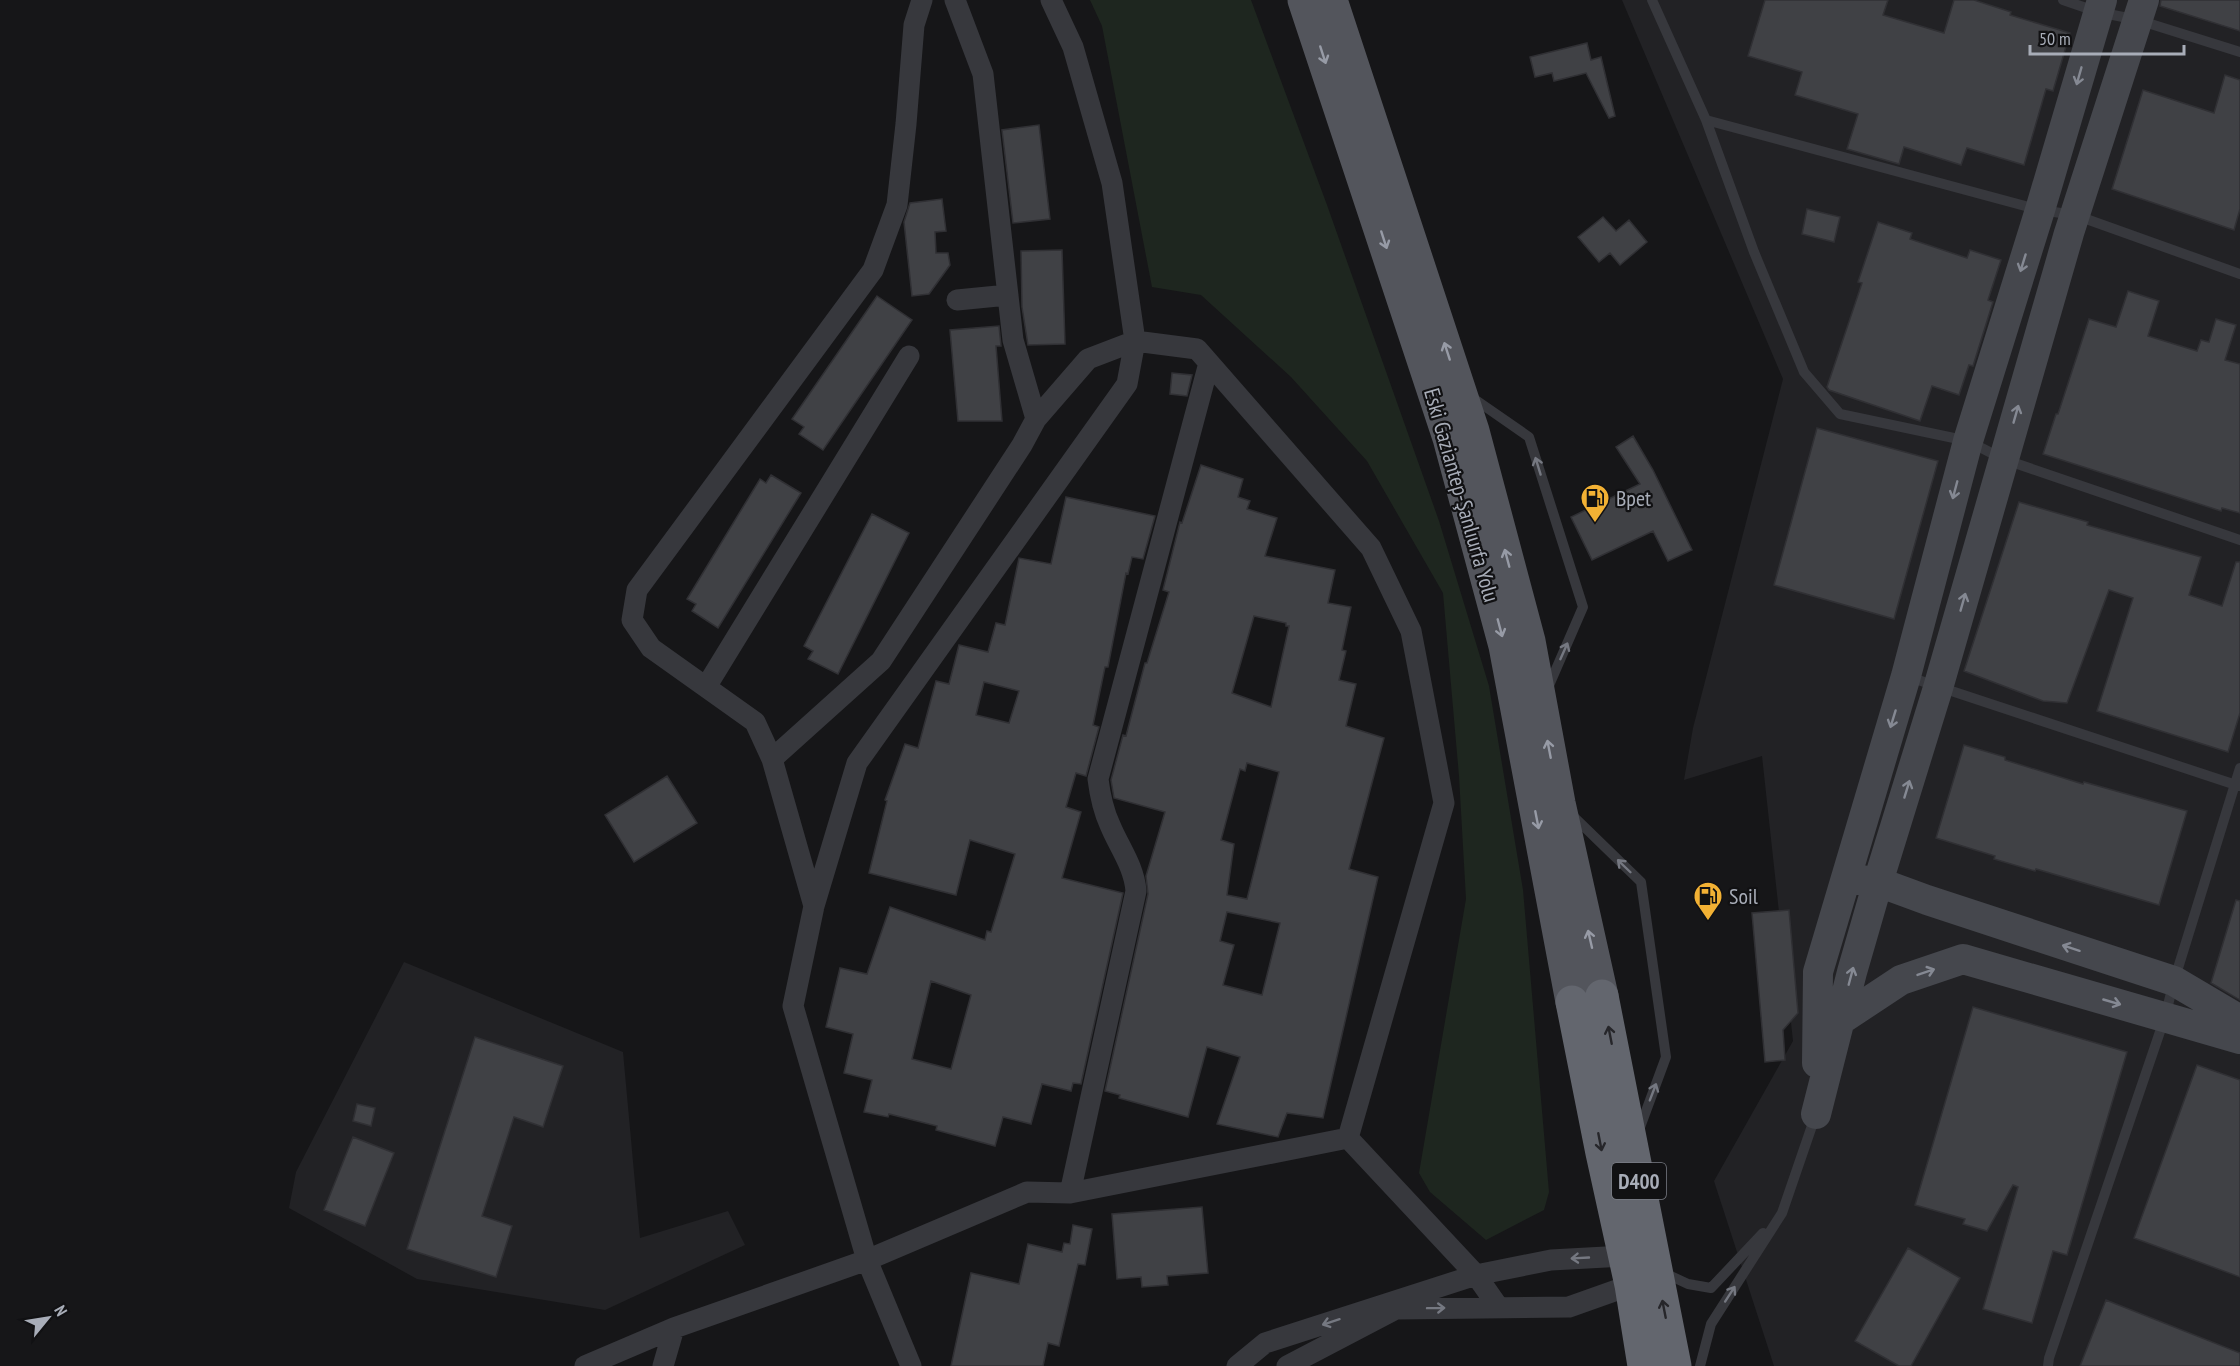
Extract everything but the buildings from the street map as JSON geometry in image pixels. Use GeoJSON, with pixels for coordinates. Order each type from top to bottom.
{"type":"FeatureCollection","features":[{"type":"Feature","properties":{"kind":"highway","name":"D400"},"geometry":{"type":"LineString","coordinates":[[1587,999],[1632,1147],[1644,1366]]}},
{"type":"Feature","properties":{"kind":"highway","name":"D400"},"geometry":{"type":"LineString","coordinates":[[1587,999],[1637,1270],[1675,1366]]}},
{"type":"Feature","properties":{"kind":"main road","name":"Eski Gaziantep-Şanlıurfa Yolu"},"geometry":{"type":"LineString","coordinates":[[1304,0],[1442,416],[1462,484],[1505,646],[1587,999]]}},
{"type":"Feature","properties":{"kind":"main road","name":"Eski Gaziantep-Şanlıurfa Yolu"},"geometry":{"type":"LineString","coordinates":[[1331,0],[1473,431],[1526,630],[1559,803],[1587,999]]}},
{"type":"Feature","properties":{"kind":"street"},"geometry":{"type":"LineString","coordinates":[[814,906],[772,759],[755,722],[651,648],[632,620],[637,590],[873,270],[897,205],[914,25],[922,0]]}},
{"type":"Feature","properties":{"kind":"street"},"geometry":{"type":"LineString","coordinates":[[955,0],[983,74],[1013,340],[1036,419]]}},
{"type":"Feature","properties":{"kind":"street"},"geometry":{"type":"LineString","coordinates":[[911,1366],[867,1260],[793,1006],[814,906],[857,763],[1127,384],[1135,341],[1112,183],[1073,47],[1051,0]]}},
{"type":"Feature","properties":{"kind":"street"},"geometry":{"type":"LineString","coordinates":[[1816,1114],[1818,972],[1844,878],[1906,676],[1968,441],[2040,210],[2100,6]]}},
{"type":"Feature","properties":{"kind":"street"},"geometry":{"type":"LineString","coordinates":[[1816,1114],[1878,882],[1938,688],[2075,215],[2141,10]]}},
{"type":"Feature","properties":{"kind":"street"},"geometry":{"type":"LineString","coordinates":[[957,300],[1008,295]]}},
{"type":"Feature","properties":{"kind":"street"},"geometry":{"type":"LineString","coordinates":[[772,759],[881,661],[1022,445],[1036,419],[1088,359],[1135,341],[1197,349],[1371,548],[1411,632],[1444,802],[1348,1138]]}},
{"type":"Feature","properties":{"kind":"street"},"geometry":{"type":"LineString","coordinates":[[706,687],[909,356]]}},
{"type":"Feature","properties":{"kind":"street"},"geometry":{"type":"LineString","coordinates":[[1070,1192],[1136,891],[1135,876],[1109,825],[1101,801],[1098,779],[1209,363]]}},
{"type":"Feature","properties":{"kind":"street"},"geometry":{"type":"LineString","coordinates":[[1844,878],[1878,882],[2174,981],[2240,1020]]}},
{"type":"Feature","properties":{"kind":"street"},"geometry":{"type":"LineString","coordinates":[[1839,1022],[1901,980],[1963,959],[2240,1039]]}},
{"type":"Feature","properties":{"kind":"street"},"geometry":{"type":"LineString","coordinates":[[585,1366],[674,1328],[867,1260],[1027,1192],[1070,1192],[1348,1138]]}},
{"type":"Feature","properties":{"kind":"street"},"geometry":{"type":"LineString","coordinates":[[1348,1138],[1476,1275],[1499,1308]]}},
{"type":"Feature","properties":{"kind":"street"},"geometry":{"type":"LineString","coordinates":[[1237,1366],[1265,1343],[1476,1275],[1551,1260],[1637,1270]]}},
{"type":"Feature","properties":{"kind":"street"},"geometry":{"type":"LineString","coordinates":[[1287,1366],[1396,1309],[1569,1307],[1637,1270]]}},
{"type":"Feature","properties":{"kind":"street"},"geometry":{"type":"LineString","coordinates":[[663,1366],[674,1328]]}},
{"type":"Feature","properties":{"kind":"lane"},"geometry":{"type":"LineString","coordinates":[[1652,0],[1706,120],[1754,252],[1804,372],[1840,414],[1968,441],[2003,459],[2240,540]]}},
{"type":"Feature","properties":{"kind":"lane"},"geometry":{"type":"LineString","coordinates":[[2062,0],[2141,10],[2240,52]]}},
{"type":"Feature","properties":{"kind":"lane"},"geometry":{"type":"LineString","coordinates":[[1706,120],[2040,210],[2075,215],[2240,274]]}},
{"type":"Feature","properties":{"kind":"lane"},"geometry":{"type":"LineString","coordinates":[[1459,389],[1529,437],[1583,608],[1541,704]]}},
{"type":"Feature","properties":{"kind":"lane"},"geometry":{"type":"LineString","coordinates":[[1906,676],[2237,785]]}},
{"type":"Feature","properties":{"kind":"lane"},"geometry":{"type":"LineString","coordinates":[[2048,1366],[2165,1017],[2174,981],[2237,785],[2240,768]]}},
{"type":"Feature","properties":{"kind":"lane"},"geometry":{"type":"LineString","coordinates":[[1559,803],[1641,882],[1666,1057],[1632,1147]]}},
{"type":"Feature","properties":{"kind":"lane"},"geometry":{"type":"LineString","coordinates":[[1700,1366],[1711,1324],[1782,1213],[1816,1114]]}},
{"type":"Feature","properties":{"kind":"lane"},"geometry":{"type":"LineString","coordinates":[[1637,1270],[1711,1288],[1782,1213]]}},
{"type":"Feature","properties":{"kind":"shaded area"},"geometry":{"type":"Polygon","coordinates":[[[1090,0],[1251,0],[1327,205],[1439,521],[1489,686],[1523,890],[1549,1192],[1544,1210],[1486,1240],[1430,1192],[1419,1173],[1466,899],[1459,776],[1443,593],[1367,461],[1291,377],[1201,295],[1152,287],[1102,26],[1090,0]]]}},
{"type":"Feature","properties":{"kind":"shaded area"},"geometry":{"type":"Polygon","coordinates":[[[1622,0],[2240,0],[2240,1366],[1774,1366],[1714,1181],[1793,1041],[1762,756],[1684,780],[1693,728],[1783,379],[1622,0]]]}},
{"type":"Feature","properties":{"kind":"shaded area"},"geometry":{"type":"Polygon","coordinates":[[[404,962],[623,1052],[640,1238],[728,1211],[745,1245],[605,1310],[417,1279],[289,1208],[296,1172],[404,962]]]}},
{"type":"Feature","properties":{"kind":"place","name":"Bpet"},"geometry":{"type":"Point","coordinates":[1595,524]}},
{"type":"Feature","properties":{"kind":"place","name":"Soil"},"geometry":{"type":"Point","coordinates":[1708,922]}}]}
